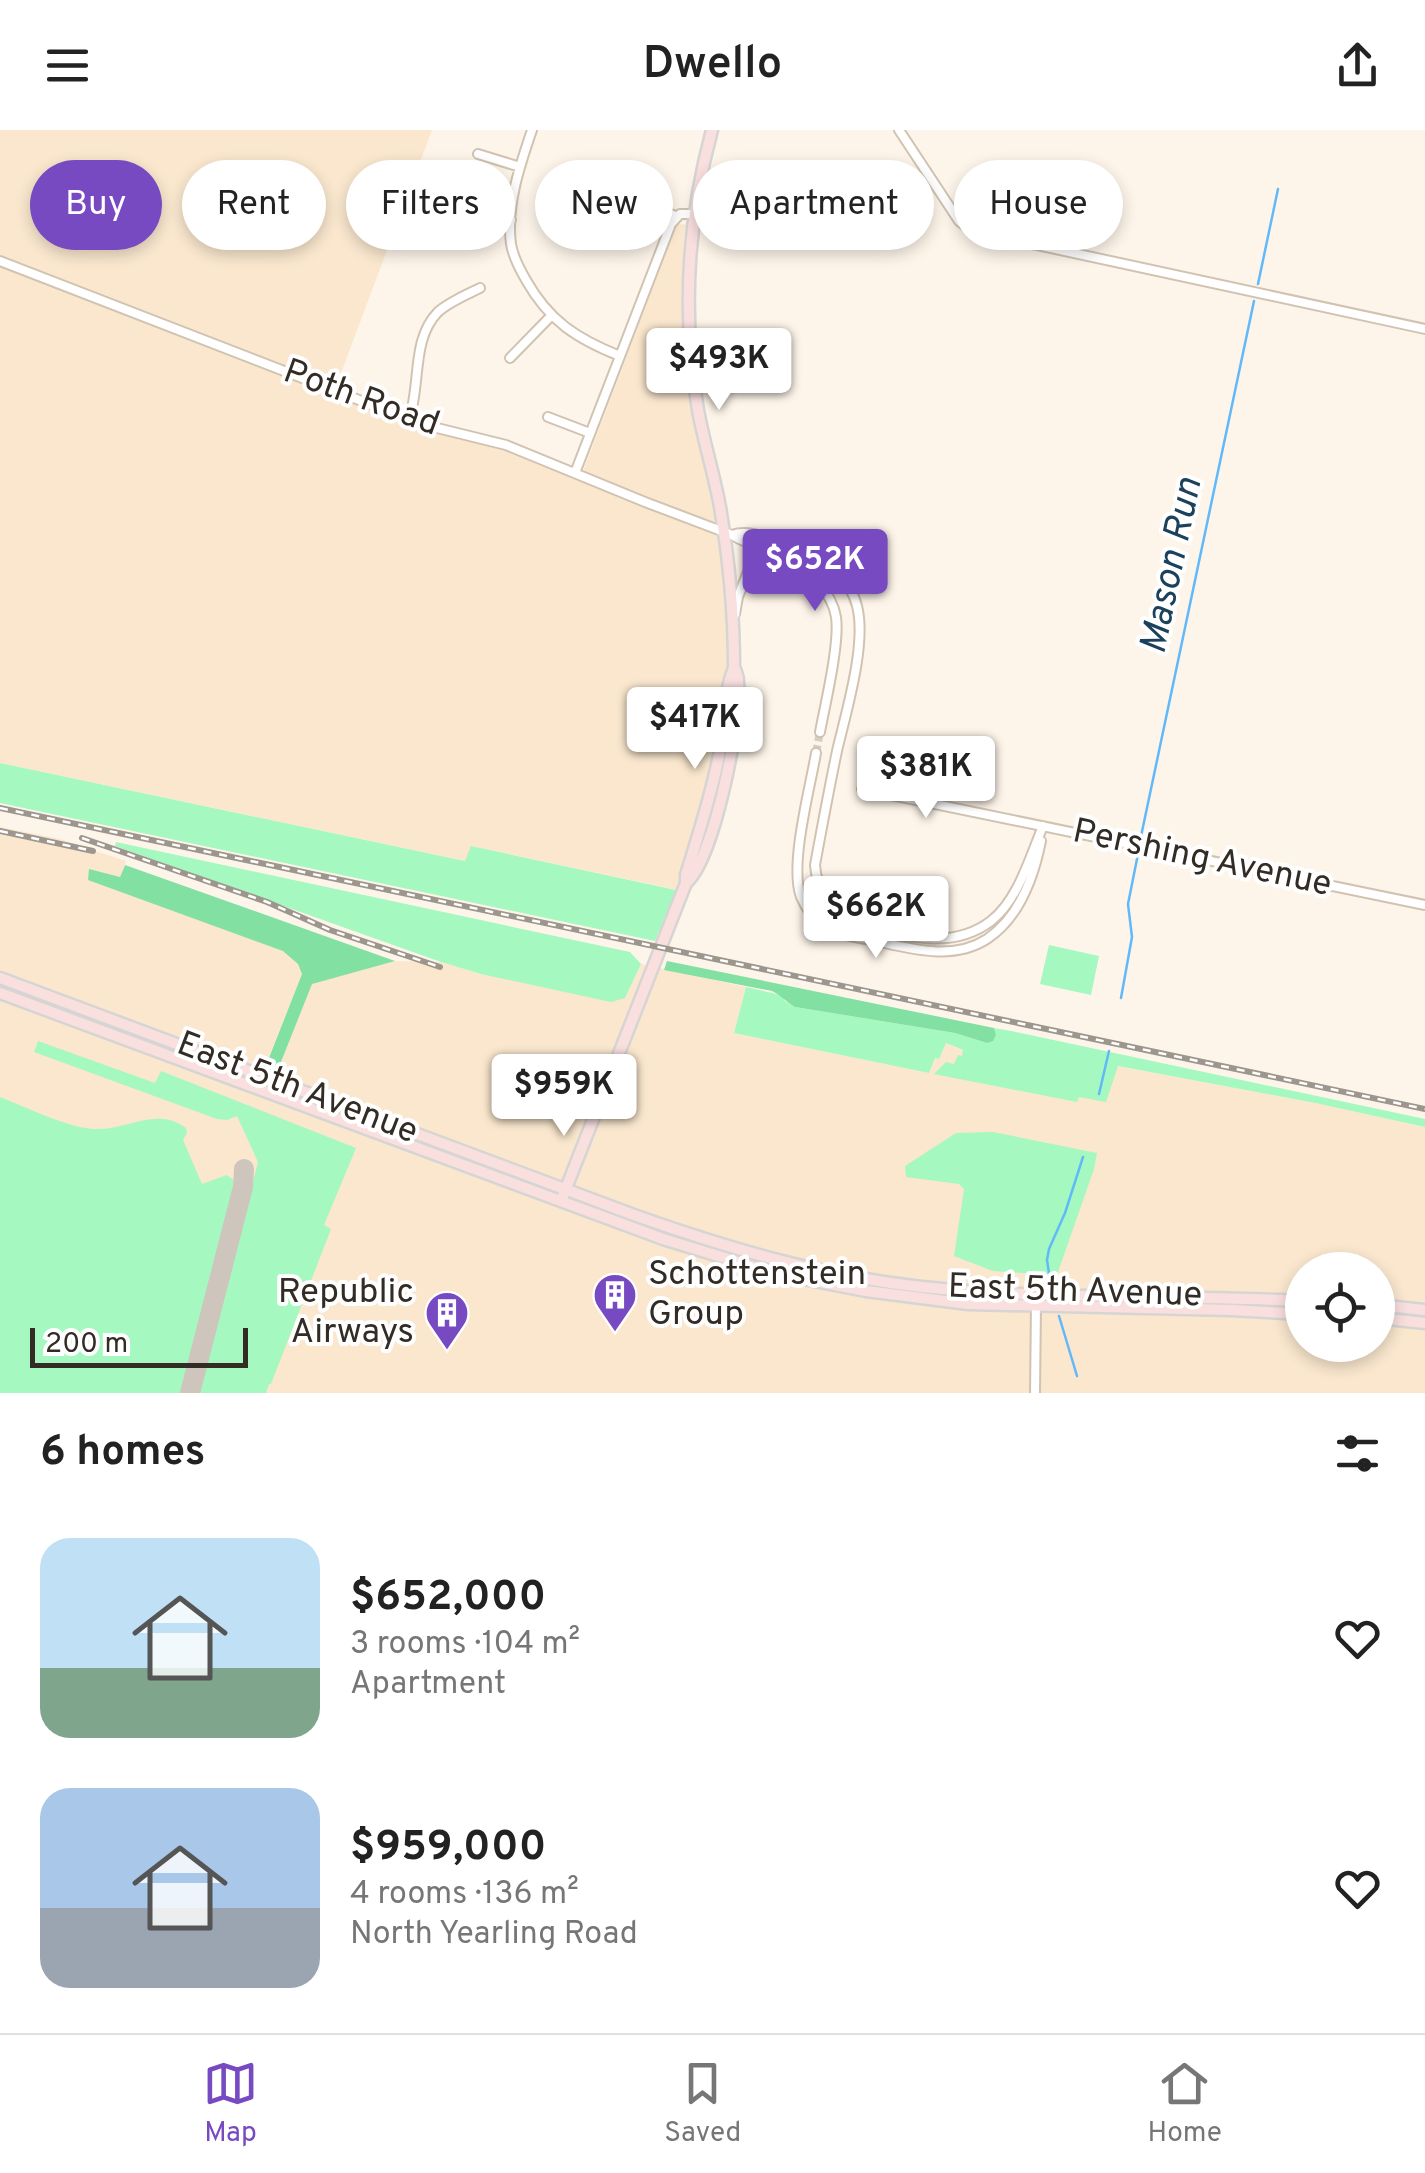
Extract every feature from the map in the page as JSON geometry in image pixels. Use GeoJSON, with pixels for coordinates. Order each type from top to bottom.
{"type":"FeatureCollection","features":[{"type":"Feature","properties":{"kind":"main road"},"geometry":{"type":"LineString","coordinates":[[703,160],[712,130]]}},
{"type":"Feature","properties":{"kind":"main road"},"geometry":{"type":"LineString","coordinates":[[561,1202],[686,883],[693,877],[707,846],[727,770],[738,696],[728,533],[698,408],[693,370],[688,285],[693,226]]}},
{"type":"Feature","properties":{"kind":"main road","name":"East 5th Avenue"},"geometry":{"type":"LineString","coordinates":[[0,978],[566,1190],[706,1240],[786,1262],[920,1287],[1036,1300],[1285,1313]]}},
{"type":"Feature","properties":{"kind":"main road","name":"East 5th Avenue"},"geometry":{"type":"LineString","coordinates":[[0,993],[561,1202],[689,1248],[777,1274],[938,1301],[1207,1296],[1285,1300]]}},
{"type":"Feature","properties":{"kind":"main road"},"geometry":{"type":"LineString","coordinates":[[1395,1307],[1425,1310]]}},
{"type":"Feature","properties":{"kind":"main road"},"geometry":{"type":"LineString","coordinates":[[1395,1320],[1425,1323]]}},
{"type":"Feature","properties":{"kind":"street"},"geometry":{"type":"LineString","coordinates":[[515,194],[532,130]]}},
{"type":"Feature","properties":{"kind":"street"},"geometry":{"type":"LineString","coordinates":[[899,130],[958,220],[972,230],[1425,329]]}},
{"type":"Feature","properties":{"kind":"street"},"geometry":{"type":"LineString","coordinates":[[478,154],[520,167]]}},
{"type":"Feature","properties":{"kind":"street"},"geometry":{"type":"LineString","coordinates":[[673,215],[693,214]]}},
{"type":"Feature","properties":{"kind":"street"},"geometry":{"type":"LineString","coordinates":[[575,473],[676,216]]}},
{"type":"Feature","properties":{"kind":"street"},"geometry":{"type":"LineString","coordinates":[[513,250],[532,290],[551,316],[579,338],[620,356]]}},
{"type":"Feature","properties":{"kind":"street","name":"Poth Road"},"geometry":{"type":"LineString","coordinates":[[0,261],[408,419],[495,442],[728,533]]}},
{"type":"Feature","properties":{"kind":"street"},"geometry":{"type":"LineString","coordinates":[[408,419],[416,393],[422,339],[430,323],[445,307],[480,288]]}},
{"type":"Feature","properties":{"kind":"street"},"geometry":{"type":"LineString","coordinates":[[510,358],[551,316]]}},
{"type":"Feature","properties":{"kind":"street"},"geometry":{"type":"LineString","coordinates":[[548,417],[590,433]]}},
{"type":"Feature","properties":{"kind":"street"},"geometry":{"type":"LineString","coordinates":[[728,533],[743,531],[805,552],[827,564],[846,583],[857,605],[860,632],[853,679],[815,864],[826,902],[838,915],[855,924],[930,940],[967,933],[990,922],[1004,908],[1043,826]]}},
{"type":"Feature","properties":{"kind":"street"},"geometry":{"type":"LineString","coordinates":[[728,533],[792,560],[820,584],[836,618],[820,732]]}},
{"type":"Feature","properties":{"kind":"street"},"geometry":{"type":"LineString","coordinates":[[734,619],[751,564],[780,564],[806,572]]}},
{"type":"Feature","properties":{"kind":"street"},"geometry":{"type":"LineString","coordinates":[[816,753],[798,858],[798,882],[812,916],[827,928],[847,935],[924,952],[972,947],[987,940],[1014,914],[1022,898],[1037,862],[1043,826]]}},
{"type":"Feature","properties":{"kind":"street","name":"Pershing Avenue"},"geometry":{"type":"LineString","coordinates":[[862,789],[1425,905]]}},
{"type":"Feature","properties":{"kind":"street"},"geometry":{"type":"LineString","coordinates":[[1035,1393],[1036,1300]]}},
{"type":"Feature","properties":{"kind":"shaded area"},"geometry":{"type":"Polygon","coordinates":[[[0,130],[432,130],[421,160],[346,160],[346,250],[387,250],[334,392],[414,423],[477,438],[582,474],[667,250],[673,250],[677,224],[692,225],[691,349],[733,594],[728,744],[714,804],[683,891],[472,846],[466,861],[0,763],[0,130]]]}},
{"type":"Feature","properties":{"kind":"shaded area"},"geometry":{"type":"Polygon","coordinates":[[[0,827],[60,839],[126,861],[120,877],[90,870],[88,879],[284,951],[298,964],[302,974],[265,1067],[277,1071],[312,983],[395,961],[441,962],[481,974],[625,998],[641,964],[746,987],[734,1033],[929,1073],[946,1043],[964,1051],[962,1056],[1077,1102],[1078,1097],[1117,1066],[1425,1127],[1425,1393],[0,1393],[0,827]]]}},
{"type":"Feature","properties":{"kind":"green space"},"geometry":{"type":"Polygon","coordinates":[[[0,763],[465,861],[471,846],[676,890],[655,941],[0,803],[0,763]]]}},
{"type":"Feature","properties":{"kind":"green space"},"geometry":{"type":"Polygon","coordinates":[[[116,842],[630,952],[641,964],[625,998],[611,1002],[481,974],[115,846],[116,842]]]}},
{"type":"Feature","properties":{"kind":"green space"},"geometry":{"type":"Polygon","coordinates":[[[125,865],[395,961],[312,984],[277,1072],[265,1068],[302,974],[298,964],[283,951],[88,880],[89,869],[120,877],[125,865]]]}},
{"type":"Feature","properties":{"kind":"green space"},"geometry":{"type":"Polygon","coordinates":[[[1049,945],[1099,956],[1091,995],[1040,984],[1049,945]]]}},
{"type":"Feature","properties":{"kind":"green space"},"geometry":{"type":"Polygon","coordinates":[[[667,961],[994,1028],[996,1035],[987,1043],[955,1033],[795,1007],[772,991],[664,970],[667,961]]]}},
{"type":"Feature","properties":{"kind":"green space"},"geometry":{"type":"Polygon","coordinates":[[[746,987],[781,995],[795,1007],[955,1033],[987,1043],[996,1035],[994,1028],[1011,1031],[1425,1119],[1425,1127],[1118,1066],[1106,1102],[1079,1097],[1077,1102],[934,1074],[946,1062],[954,1064],[958,1055],[962,1056],[963,1050],[946,1043],[929,1073],[734,1033],[746,987]]]}},
{"type":"Feature","properties":{"kind":"green space"},"geometry":{"type":"Polygon","coordinates":[[[38,1041],[155,1083],[161,1071],[356,1148],[324,1225],[331,1229],[266,1393],[199,1393],[258,1162],[237,1116],[217,1119],[34,1052],[38,1041]]]}},
{"type":"Feature","properties":{"kind":"green space"},"geometry":{"type":"Polygon","coordinates":[[[0,1097],[85,1128],[108,1128],[153,1119],[175,1122],[186,1128],[183,1140],[202,1184],[227,1175],[235,1181],[182,1393],[0,1393],[0,1097]]]}},
{"type":"Feature","properties":{"kind":"green space"},"geometry":{"type":"Polygon","coordinates":[[[993,1132],[1097,1153],[1058,1272],[1050,1275],[993,1271],[954,1256],[964,1189],[959,1184],[906,1177],[905,1166],[956,1133],[993,1132]]]}},
{"type":"Feature","properties":{"kind":"waterway","name":"Mason Run"},"geometry":{"type":"LineString","coordinates":[[1258,284],[1278,189]]}},
{"type":"Feature","properties":{"kind":"waterway","name":"Mason Run"},"geometry":{"type":"LineString","coordinates":[[1140,841],[1254,301]]}},
{"type":"Feature","properties":{"kind":"waterway","name":"Mason Run"},"geometry":{"type":"LineString","coordinates":[[1121,998],[1132,937],[1128,904],[1138,854]]}},
{"type":"Feature","properties":{"kind":"waterway","name":"Mason Run"},"geometry":{"type":"LineString","coordinates":[[1099,1094],[1109,1051]]}},
{"type":"Feature","properties":{"kind":"waterway","name":"Mason Run"},"geometry":{"type":"LineString","coordinates":[[1051,1287],[1049,1249],[1083,1157]]}},
{"type":"Feature","properties":{"kind":"waterway","name":"Mason Run"},"geometry":{"type":"LineString","coordinates":[[1059,1316],[1077,1376]]}},
{"type":"Feature","properties":{"kind":"taxiway"},"geometry":{"type":"LineString","coordinates":[[190,1393],[243,1187],[244,1169]]}},
{"type":"Feature","properties":{"kind":"tunnel"},"geometry":{"type":"LineString","coordinates":[[816,753],[820,732]]}},
{"type":"Feature","properties":{"kind":"railway"},"geometry":{"type":"LineString","coordinates":[[0,808],[1425,1109]]}},
{"type":"Feature","properties":{"kind":"railway"},"geometry":{"type":"LineString","coordinates":[[0,831],[93,851]]}},
{"type":"Feature","properties":{"kind":"railway"},"geometry":{"type":"LineString","coordinates":[[82,838],[440,967]]}},
{"type":"Feature","properties":{"kind":"place","name":"Schottenstein Group"},"geometry":{"type":"Point","coordinates":[615,1333]}},
{"type":"Feature","properties":{"kind":"place","name":"Republic Airways"},"geometry":{"type":"Point","coordinates":[447,1351]}}]}
